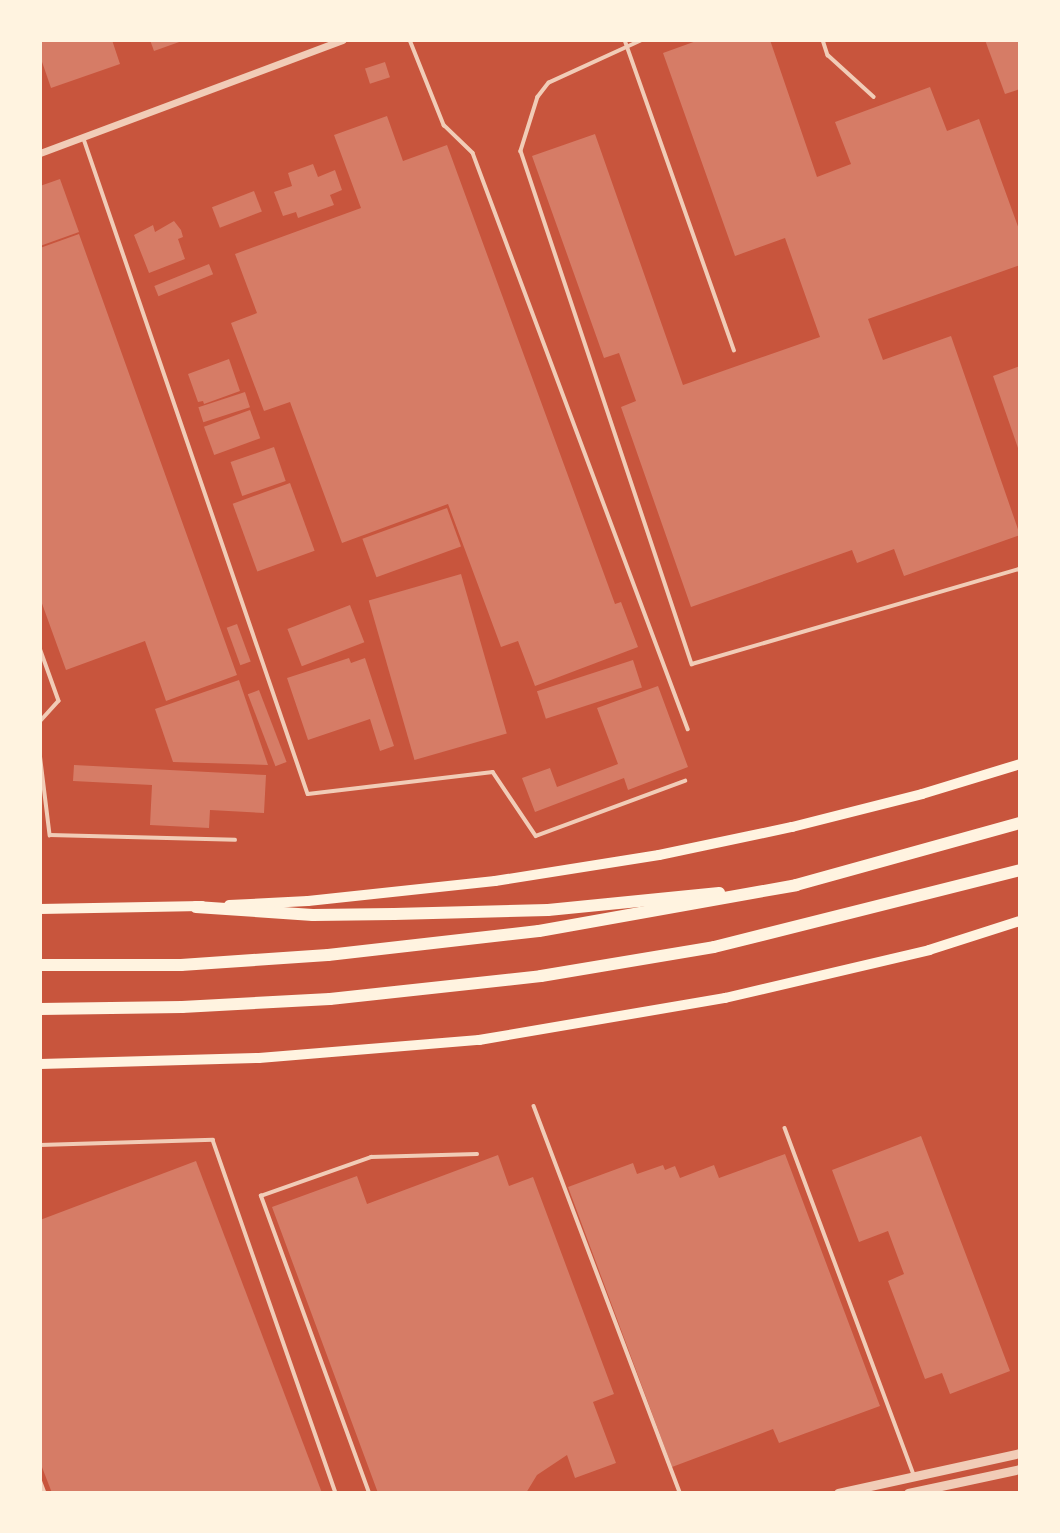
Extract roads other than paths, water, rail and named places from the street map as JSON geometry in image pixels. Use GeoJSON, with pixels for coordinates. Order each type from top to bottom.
{"type":"FeatureCollection","features":[{"type":"Feature","properties":{"kind":"highway"},"geometry":{"type":"LineString","coordinates":[[40,965],[181,965],[328,955],[539,931],[796,885],[1020,823]]}},
{"type":"Feature","properties":{"kind":"highway"},"geometry":{"type":"LineString","coordinates":[[40,1009],[182,1007],[330,999],[541,976],[714,947],[1020,870]]}},
{"type":"Feature","properties":{"kind":"highway"},"geometry":{"type":"LineString","coordinates":[[196,907],[313,915],[548,910],[796,885]]}},
{"type":"Feature","properties":{"kind":"main road"},"geometry":{"type":"LineString","coordinates":[[40,909],[196,907],[308,901],[470,884],[659,855],[792,827],[922,794],[1020,764]]}},
{"type":"Feature","properties":{"kind":"main road"},"geometry":{"type":"LineString","coordinates":[[40,1064],[259,1058],[479,1040],[725,998],[929,950],[1020,921]]}},
{"type":"Feature","properties":{"kind":"street"},"geometry":{"type":"LineString","coordinates":[[40,153],[343,40]]}},
{"type":"Feature","properties":{"kind":"street"},"geometry":{"type":"LineString","coordinates":[[838,1493],[1020,1453]]}},
{"type":"Feature","properties":{"kind":"street"},"geometry":{"type":"LineString","coordinates":[[908,1493],[1020,1469]]}},
{"type":"Feature","properties":{"kind":"lane"},"geometry":{"type":"LineString","coordinates":[[410,40],[444,125],[472,153],[688,729]]}},
{"type":"Feature","properties":{"kind":"lane"},"geometry":{"type":"LineString","coordinates":[[625,40],[734,350]]}},
{"type":"Feature","properties":{"kind":"lane"},"geometry":{"type":"LineString","coordinates":[[643,40],[549,83],[538,97],[521,150],[692,664],[1020,569]]}},
{"type":"Feature","properties":{"kind":"lane"},"geometry":{"type":"LineString","coordinates":[[822,40],[828,55],[874,97]]}},
{"type":"Feature","properties":{"kind":"lane"},"geometry":{"type":"LineString","coordinates":[[83,137],[308,794],[493,772],[536,836],[685,781]]}},
{"type":"Feature","properties":{"kind":"lane"},"geometry":{"type":"LineString","coordinates":[[40,648],[59,702],[40,722]]}},
{"type":"Feature","properties":{"kind":"lane"},"geometry":{"type":"LineString","coordinates":[[40,753],[50,835],[234,840]]}},
{"type":"Feature","properties":{"kind":"lane"},"geometry":{"type":"LineString","coordinates":[[534,1106],[680,1493]]}},
{"type":"Feature","properties":{"kind":"lane"},"geometry":{"type":"LineString","coordinates":[[785,1128],[915,1476]]}},
{"type":"Feature","properties":{"kind":"lane"},"geometry":{"type":"LineString","coordinates":[[40,1145],[212,1140],[336,1493]]}},
{"type":"Feature","properties":{"kind":"lane"},"geometry":{"type":"LineString","coordinates":[[369,1493],[261,1196],[371,1157],[477,1154]]}},
{"type":"Feature","properties":{"kind":"lane"},"geometry":{"type":"LineString","coordinates":[[40,1480],[45,1493]]}}]}
